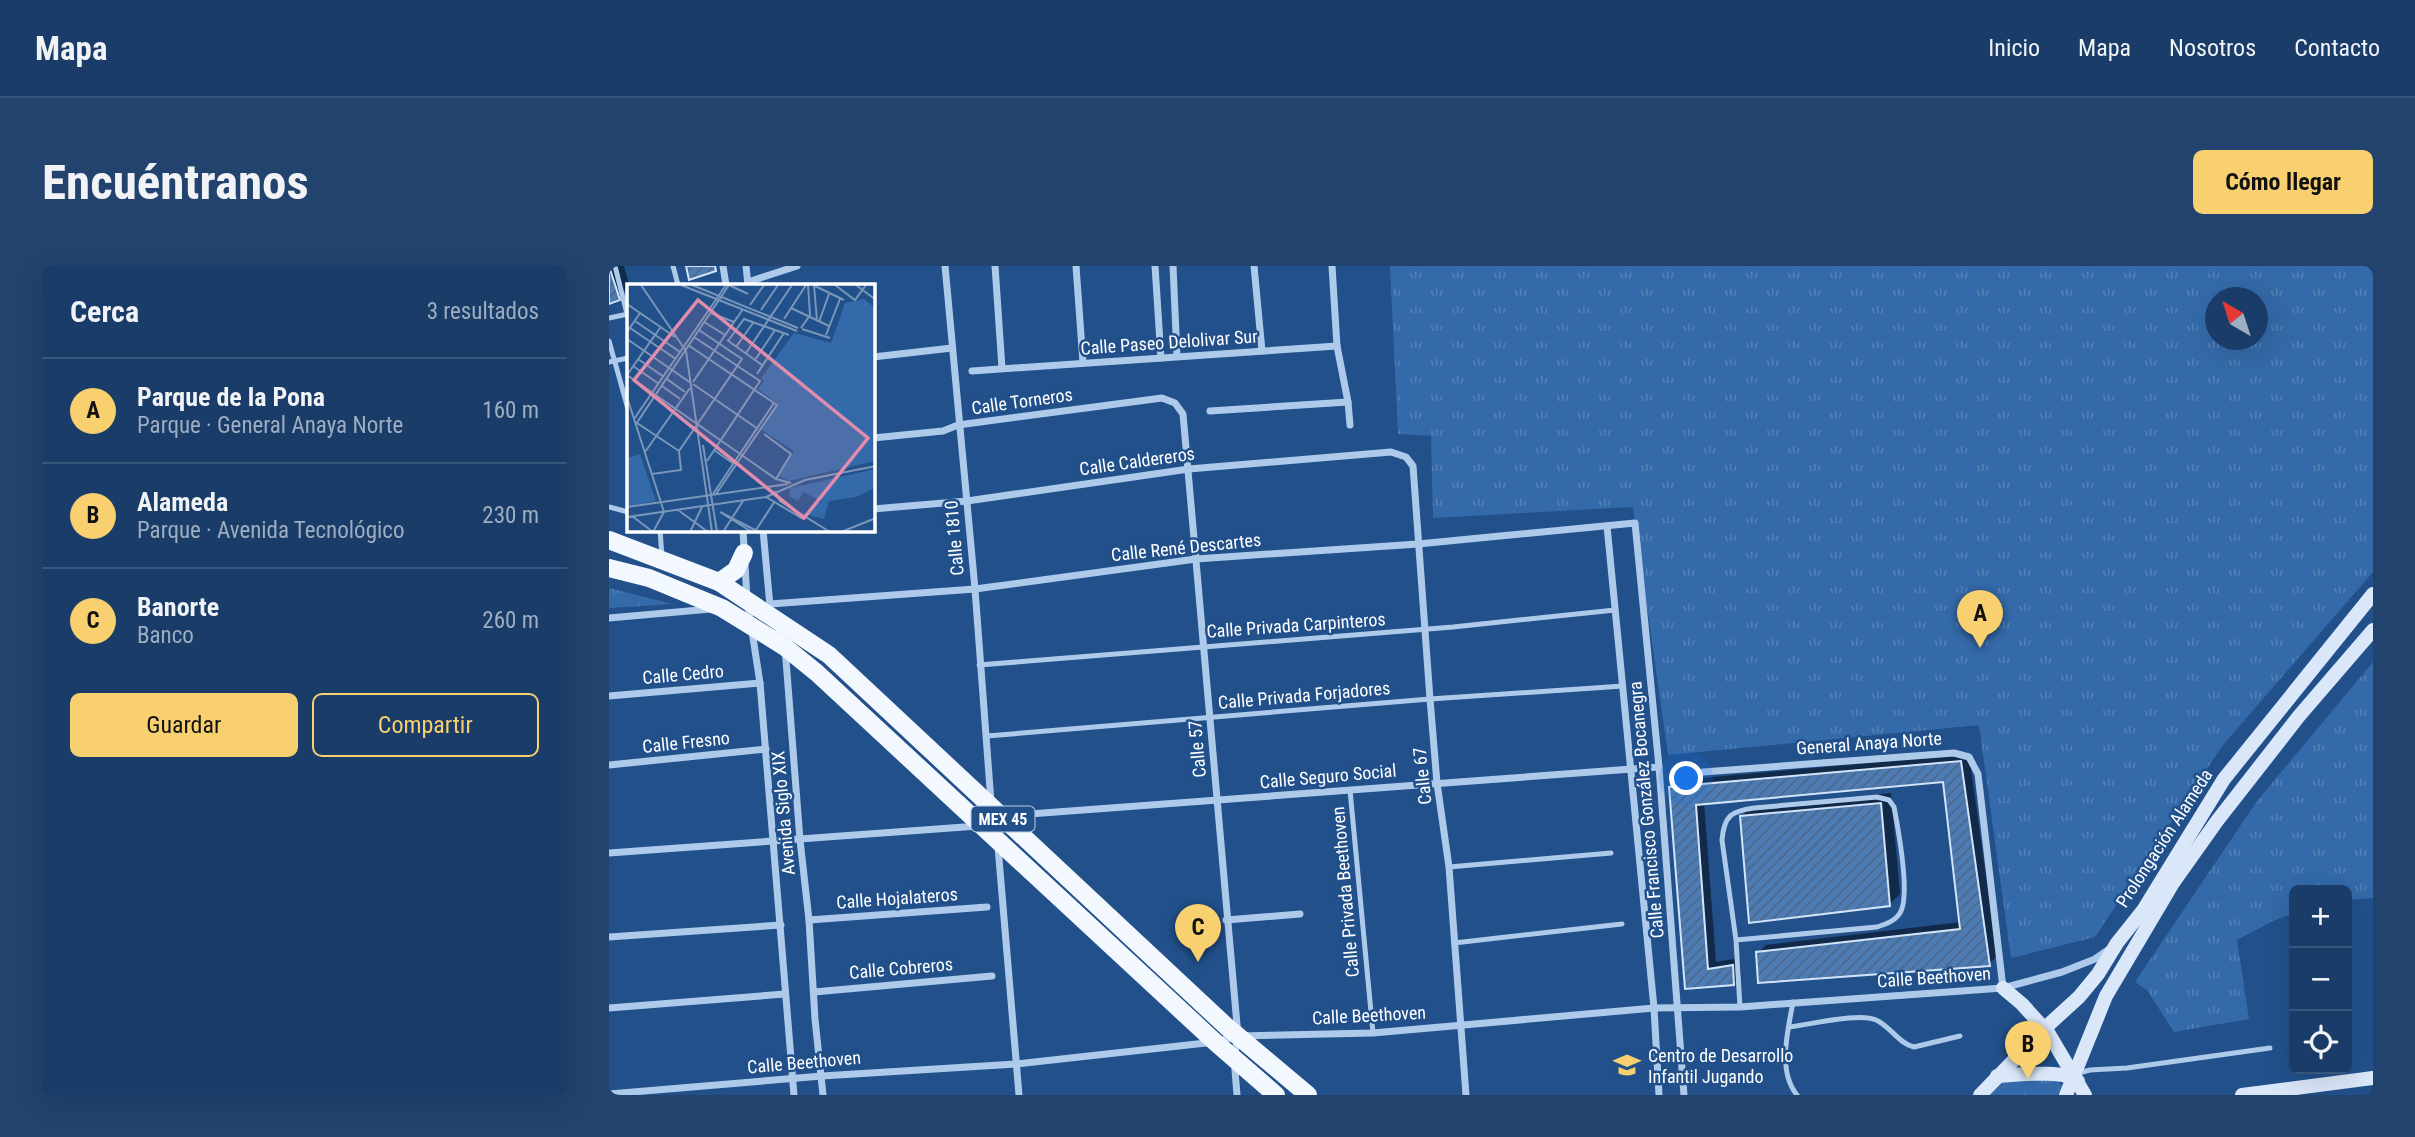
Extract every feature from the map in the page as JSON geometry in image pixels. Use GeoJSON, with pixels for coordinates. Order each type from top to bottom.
{"type":"FeatureCollection","features":[{"type":"Feature","properties":{"kind":"main road","name":"MEX 45"},"geometry":{"type":"LineString","coordinates":[[609,540],[719,582],[772,611],[829,655],[1238,1036],[1308,1095]]}},
{"type":"Feature","properties":{"kind":"main road"},"geometry":{"type":"LineString","coordinates":[[719,582],[736,570],[744,553]]}},
{"type":"Feature","properties":{"kind":"main road","name":"MEX 45"},"geometry":{"type":"LineString","coordinates":[[609,568],[649,578],[722,608],[785,647],[817,673],[1215,1042],[1276,1095]]}},
{"type":"Feature","properties":{"kind":"main road","name":"Prolongación Alameda"},"geometry":{"type":"LineString","coordinates":[[1980,1095],[2079,997],[2098,974],[2120,938],[2144,909],[2224,779],[2373,594]]}},
{"type":"Feature","properties":{"kind":"main road","name":"Prolongación Alameda"},"geometry":{"type":"LineString","coordinates":[[2066,1095],[2093,1024],[2120,970],[2180,873],[2299,716],[2373,629]]}},
{"type":"Feature","properties":{"kind":"main road"},"geometry":{"type":"LineString","coordinates":[[2073,1077],[2072,1053],[2081,1030],[2137,927],[2144,909]]}},
{"type":"Feature","properties":{"kind":"main road"},"geometry":{"type":"LineString","coordinates":[[2003,988],[2045,1028],[2085,1095]]}},
{"type":"Feature","properties":{"kind":"main road"},"geometry":{"type":"LineString","coordinates":[[1997,1076],[2061,1074],[2073,1077],[2093,1095]]}},
{"type":"Feature","properties":{"kind":"main road"},"geometry":{"type":"LineString","coordinates":[[2242,1095],[2373,1079]]}},
{"type":"Feature","properties":{"kind":"street"},"geometry":{"type":"LineString","coordinates":[[723,266],[726,284]]}},
{"type":"Feature","properties":{"kind":"street"},"geometry":{"type":"LineString","coordinates":[[745,266],[748,284],[797,266]]}},
{"type":"Feature","properties":{"kind":"street","name":"Calle 1810"},"geometry":{"type":"LineString","coordinates":[[944,266],[975,589],[979,664],[996,812]]}},
{"type":"Feature","properties":{"kind":"street"},"geometry":{"type":"LineString","coordinates":[[995,266],[1002,368]]}},
{"type":"Feature","properties":{"kind":"street"},"geometry":{"type":"LineString","coordinates":[[1076,266],[1083,363]]}},
{"type":"Feature","properties":{"kind":"street"},"geometry":{"type":"LineString","coordinates":[[1155,266],[1161,358]]}},
{"type":"Feature","properties":{"kind":"street"},"geometry":{"type":"LineString","coordinates":[[1173,266],[1177,356]]}},
{"type":"Feature","properties":{"kind":"street"},"geometry":{"type":"LineString","coordinates":[[1254,266],[1262,351]]}},
{"type":"Feature","properties":{"kind":"street"},"geometry":{"type":"LineString","coordinates":[[1332,266],[1337,346],[1350,425]]}},
{"type":"Feature","properties":{"kind":"street","name":"Calle Paseo Delolivar Sur"},"geometry":{"type":"LineString","coordinates":[[972,371],[1337,346]]}},
{"type":"Feature","properties":{"kind":"street"},"geometry":{"type":"LineString","coordinates":[[875,356],[952,348]]}},
{"type":"Feature","properties":{"kind":"street","name":"Calle Torneros"},"geometry":{"type":"LineString","coordinates":[[875,438],[943,431],[958,425],[1162,398],[1175,403]]}},
{"type":"Feature","properties":{"kind":"street"},"geometry":{"type":"LineString","coordinates":[[1210,411],[1348,402]]}},
{"type":"Feature","properties":{"kind":"street","name":"Calle 57"},"geometry":{"type":"LineString","coordinates":[[1175,403],[1183,414],[1189,469],[1238,1036],[1234,1058],[1237,1095]]}},
{"type":"Feature","properties":{"kind":"street","name":"Calle Caldereros"},"geometry":{"type":"LineString","coordinates":[[875,509],[967,501],[1189,469],[1391,452],[1406,457]]}},
{"type":"Feature","properties":{"kind":"street","name":"Calle 67"},"geometry":{"type":"LineString","coordinates":[[1406,457],[1413,466],[1437,783],[1449,867],[1466,1095]]}},
{"type":"Feature","properties":{"kind":"street","name":"Calle René Descartes"},"geometry":{"type":"LineString","coordinates":[[772,611],[975,589],[1196,559],[1418,544],[1635,523]]}},
{"type":"Feature","properties":{"kind":"street","name":"Calle Francisco González Bocanegra"},"geometry":{"type":"LineString","coordinates":[[1635,523],[1659,767],[1684,1095]]}},
{"type":"Feature","properties":{"kind":"street","name":"Calle Francisco González Bocanegra"},"geometry":{"type":"LineString","coordinates":[[1607,526],[1654,1008],[1659,1095]]}},
{"type":"Feature","properties":{"kind":"street","name":"Avenida Siglo XIX"},"geometry":{"type":"LineString","coordinates":[[743,532],[747,599],[760,683],[766,749],[794,1095]]}},
{"type":"Feature","properties":{"kind":"street","name":"Avenida Siglo XIX"},"geometry":{"type":"LineString","coordinates":[[763,532],[772,611],[785,647],[823,1095]]}},
{"type":"Feature","properties":{"kind":"street"},"geometry":{"type":"LineString","coordinates":[[609,618],[722,608]]}},
{"type":"Feature","properties":{"kind":"street","name":"Calle Cedro"},"geometry":{"type":"LineString","coordinates":[[609,696],[760,683]]}},
{"type":"Feature","properties":{"kind":"street","name":"Calle Fresno"},"geometry":{"type":"LineString","coordinates":[[609,765],[766,749]]}},
{"type":"Feature","properties":{"kind":"street","name":"General Anaya Norte"},"geometry":{"type":"LineString","coordinates":[[1703,772],[1954,753],[1969,757],[1978,774],[2003,988]]}},
{"type":"Feature","properties":{"kind":"street","name":"Calle Seguro Social"},"geometry":{"type":"LineString","coordinates":[[996,812],[1217,802],[1659,767]]}},
{"type":"Feature","properties":{"kind":"street"},"geometry":{"type":"LineString","coordinates":[[609,853],[983,826]]}},
{"type":"Feature","properties":{"kind":"street"},"geometry":{"type":"LineString","coordinates":[[998,839],[1019,1095]]}},
{"type":"Feature","properties":{"kind":"street","name":"Calle Hojalateros"},"geometry":{"type":"LineString","coordinates":[[809,920],[987,907]]}},
{"type":"Feature","properties":{"kind":"street"},"geometry":{"type":"LineString","coordinates":[[1226,920],[1300,915]]}},
{"type":"Feature","properties":{"kind":"street"},"geometry":{"type":"LineString","coordinates":[[609,937],[781,925]]}},
{"type":"Feature","properties":{"kind":"street","name":"Calle Beethoven"},"geometry":{"type":"LineString","coordinates":[[609,1094],[821,1076],[1016,1064],[1215,1042],[1238,1036],[1373,1033],[1654,1008],[1741,1007],[2003,988],[2062,972],[2095,959],[2120,938]]}},
{"type":"Feature","properties":{"kind":"street","name":"Calle Cobreros"},"geometry":{"type":"LineString","coordinates":[[814,992],[992,976]]}},
{"type":"Feature","properties":{"kind":"street"},"geometry":{"type":"LineString","coordinates":[[609,1008],[785,994]]}},
{"type":"Feature","properties":{"kind":"lane"},"geometry":{"type":"LineString","coordinates":[[615,266],[627,310]]}},
{"type":"Feature","properties":{"kind":"lane"},"geometry":{"type":"LineString","coordinates":[[673,266],[678,284]]}},
{"type":"Feature","properties":{"kind":"lane"},"geometry":{"type":"LineString","coordinates":[[609,318],[627,314]]}},
{"type":"Feature","properties":{"kind":"lane"},"geometry":{"type":"LineString","coordinates":[[609,341],[612,361],[627,406]]}},
{"type":"Feature","properties":{"kind":"lane"},"geometry":{"type":"LineString","coordinates":[[609,507],[627,512]]}},
{"type":"Feature","properties":{"kind":"lane"},"geometry":{"type":"LineString","coordinates":[[660,532],[663,560]]}},
{"type":"Feature","properties":{"kind":"lane","name":"Calle Privada Carpinteros"},"geometry":{"type":"LineString","coordinates":[[979,664],[1425,629],[1615,610]]}},
{"type":"Feature","properties":{"kind":"lane","name":"Calle Privada Forjadores"},"geometry":{"type":"LineString","coordinates":[[987,736],[1210,716],[1623,686]]}},
{"type":"Feature","properties":{"kind":"lane","name":"Calle Privada Beethoven"},"geometry":{"type":"LineString","coordinates":[[1350,790],[1373,1033]]}},
{"type":"Feature","properties":{"kind":"lane"},"geometry":{"type":"LineString","coordinates":[[1736,940],[1877,927],[1891,923],[1901,912],[1906,898],[1894,807],[1889,800],[1877,797],[1767,807],[1737,810],[1729,816],[1723,826],[1723,840],[1736,940],[1741,1007]]}},
{"type":"Feature","properties":{"kind":"lane"},"geometry":{"type":"LineString","coordinates":[[1449,867],[1611,853]]}},
{"type":"Feature","properties":{"kind":"lane"},"geometry":{"type":"LineString","coordinates":[[1454,943],[1622,924]]}},
{"type":"Feature","properties":{"kind":"lane"},"geometry":{"type":"LineString","coordinates":[[1793,1002],[1786,1068],[1791,1087],[1797,1095]]}},
{"type":"Feature","properties":{"kind":"lane"},"geometry":{"type":"LineString","coordinates":[[1789,1027],[1869,1017],[1882,1023],[1908,1046],[1914,1048],[1960,1036]]}},
{"type":"Feature","properties":{"kind":"lane"},"geometry":{"type":"LineString","coordinates":[[2073,1077],[2090,1070],[2127,1068],[2270,1048]]}},
{"type":"Feature","properties":{"kind":"green space"},"geometry":{"type":"Polygon","coordinates":[[[1390,266],[2373,266],[2373,572],[2223,745],[2095,937],[2011,958],[1979,725],[1668,755],[1633,507],[1433,518],[1431,436],[1398,434],[1390,266]]]}},
{"type":"Feature","properties":{"kind":"green space"},"geometry":{"type":"Polygon","coordinates":[[[609,588],[672,604],[609,608],[609,588]]]}},
{"type":"Feature","properties":{"kind":"green space"},"geometry":{"type":"Polygon","coordinates":[[[2373,662],[2373,898],[2352,900],[2352,885],[2289,885],[2289,915],[2237,940],[2249,1019],[2174,1032],[2147,990],[2135,982],[2257,801],[2373,662]]]}},
{"type":"Feature","properties":{"kind":"green space"},"geometry":{"type":"Polygon","coordinates":[[[2022,1065],[2051,1072],[2062,1086],[2058,1095],[1984,1095],[2010,1066],[2022,1065]]]}},
{"type":"Feature","properties":{"kind":"building"},"geometry":{"type":"Polygon","coordinates":[[[609,266],[620,300],[609,304],[609,266]]]}},
{"type":"Feature","properties":{"kind":"building"},"geometry":{"type":"Polygon","coordinates":[[[686,266],[715,266],[716,271],[689,280],[686,266]]]}},
{"type":"Feature","properties":{"kind":"building"},"geometry":{"type":"Polygon","coordinates":[[[1961,761],[1990,966],[1758,983],[1756,952],[1960,929],[1943,782],[1696,805],[1708,969],[1733,965],[1734,985],[1685,989],[1669,787],[1961,761]]]}},
{"type":"Feature","properties":{"kind":"building"},"geometry":{"type":"Polygon","coordinates":[[[1881,803],[1890,906],[1749,923],[1740,816],[1881,803]]]}},
{"type":"Feature","properties":{"kind":"place","name":"Parque de la Pona"},"geometry":{"type":"Point","coordinates":[1980,648]}},
{"type":"Feature","properties":{"kind":"place","name":"Banorte"},"geometry":{"type":"Point","coordinates":[1198,962]}},
{"type":"Feature","properties":{"kind":"place","name":"Centro de Desarrollo Infantil Jugando"},"geometry":{"type":"Point","coordinates":[1627,1065]}},
{"type":"Feature","properties":{"kind":"place","name":"Alameda"},"geometry":{"type":"Point","coordinates":[2028,1079]}}]}
